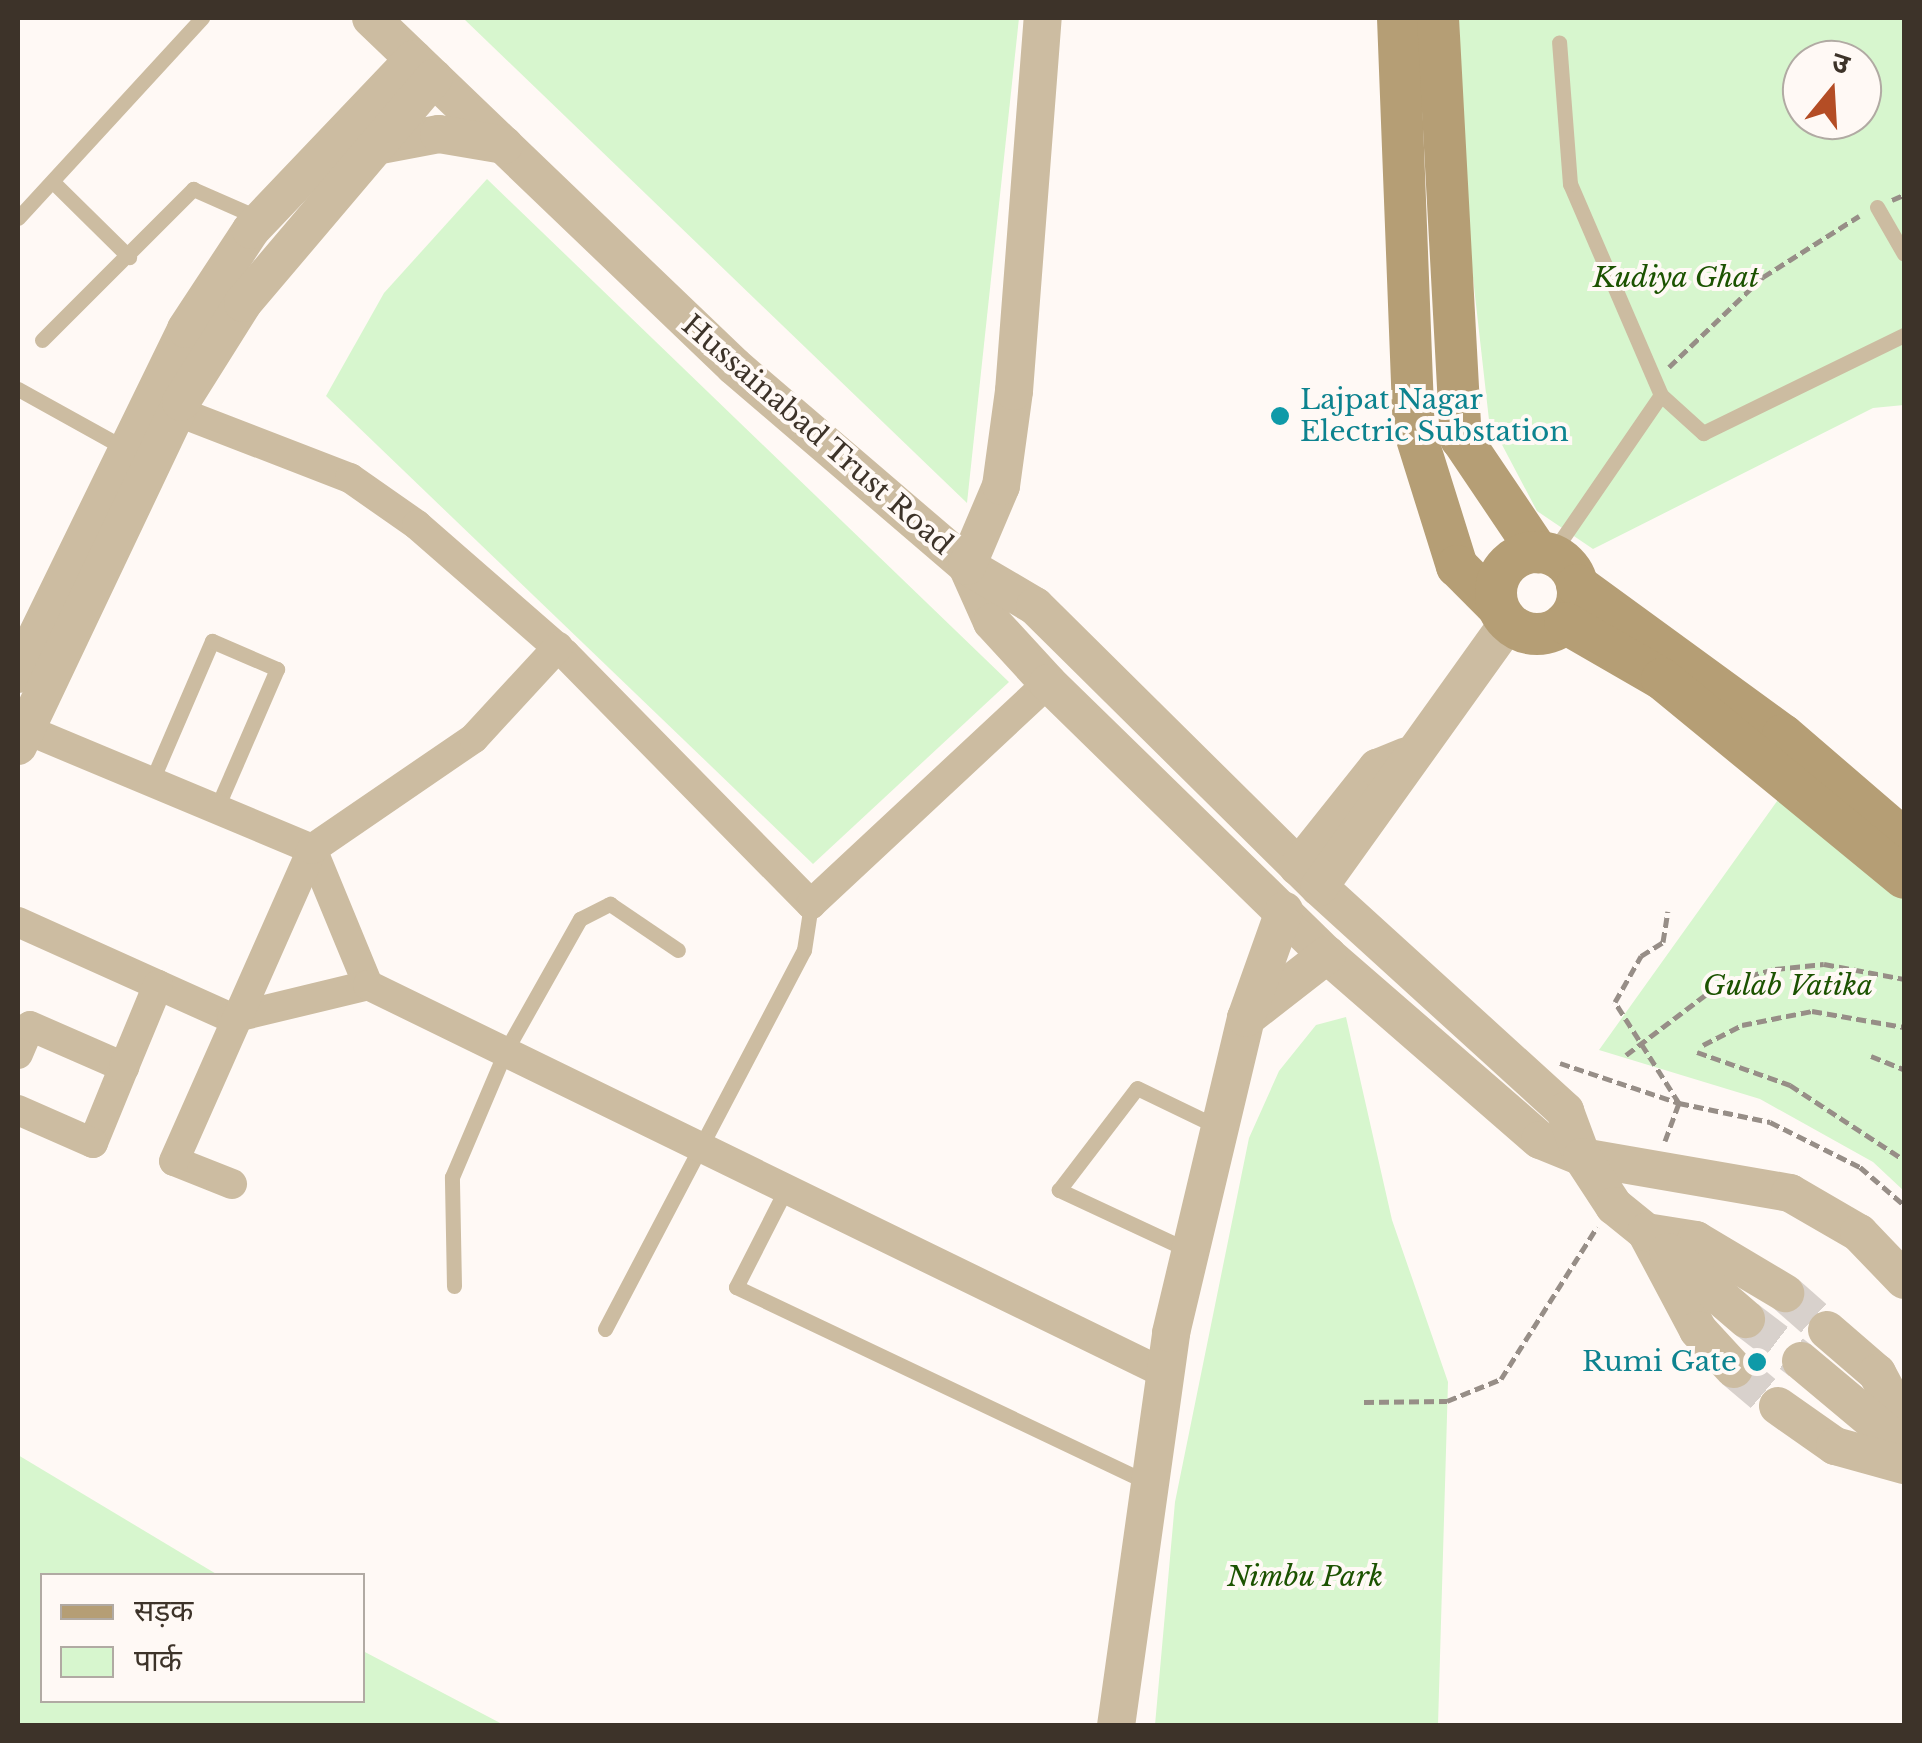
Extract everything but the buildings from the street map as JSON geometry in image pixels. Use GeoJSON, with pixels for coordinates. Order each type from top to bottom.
{"type":"FeatureCollection","features":[{"type":"Feature","properties":{"kind":"main road"},"geometry":{"type":"LineString","coordinates":[[1398,18],[1414,429],[1458,566],[1503,614],[1539,634],[1558,579]]}},
{"type":"Feature","properties":{"kind":"main road"},"geometry":{"type":"LineString","coordinates":[[1438,18],[1461,438],[1558,579],[1662,680],[1903,865]]}},
{"type":"Feature","properties":{"kind":"main road"},"geometry":{"type":"LineString","coordinates":[[1503,614],[1503,569],[1558,579]]}},
{"type":"Feature","properties":{"kind":"street","name":"Hussainabad Trust Road"},"geometry":{"type":"LineString","coordinates":[[370,18],[734,366],[966,566],[992,622],[1048,682],[1328,954],[1540,1140],[1582,1157],[1790,1193],[1859,1233],[1904,1280]]}},
{"type":"Feature","properties":{"kind":"street"},"geometry":{"type":"LineString","coordinates":[[164,407],[360,135],[374,55],[370,18]]}},
{"type":"Feature","properties":{"kind":"street"},"geometry":{"type":"LineString","coordinates":[[1042,18],[1014,391],[1001,486],[966,566],[1035,606],[1309,878],[1564,1112],[1582,1157],[1614,1206],[1746,1319]]}},
{"type":"Feature","properties":{"kind":"street"},"geometry":{"type":"LineString","coordinates":[[368,985],[312,849],[20,734],[164,407],[186,329],[262,220],[360,135],[424,68]]}},
{"type":"Feature","properties":{"kind":"street"},"geometry":{"type":"LineString","coordinates":[[360,135],[438,134],[504,144]]}},
{"type":"Feature","properties":{"kind":"street"},"geometry":{"type":"LineString","coordinates":[[164,407],[350,478],[558,647],[811,904],[1048,682]]}},
{"type":"Feature","properties":{"kind":"street"},"geometry":{"type":"LineString","coordinates":[[19,666],[140,456]]}},
{"type":"Feature","properties":{"kind":"street"},"geometry":{"type":"LineString","coordinates":[[1309,878],[1398,786],[1406,756],[1503,614]]}},
{"type":"Feature","properties":{"kind":"street"},"geometry":{"type":"LineString","coordinates":[[232,1184],[174,1162],[232,1018],[312,849],[474,738],[558,647]]}},
{"type":"Feature","properties":{"kind":"street"},"geometry":{"type":"LineString","coordinates":[[1115,1722],[1166,1374],[1190,1250],[1246,1018],[1284,911]]}},
{"type":"Feature","properties":{"kind":"street"},"geometry":{"type":"LineString","coordinates":[[18,922],[232,1018],[368,985],[1166,1374]]}},
{"type":"Feature","properties":{"kind":"street"},"geometry":{"type":"LineString","coordinates":[[1246,1018],[1328,954]]}},
{"type":"Feature","properties":{"kind":"street"},"geometry":{"type":"LineString","coordinates":[[18,1110],[92,1143],[158,985]]}},
{"type":"Feature","properties":{"kind":"street"},"geometry":{"type":"LineString","coordinates":[[18,1054],[30,1026],[124,1067]]}},
{"type":"Feature","properties":{"kind":"street"},"geometry":{"type":"LineString","coordinates":[[1646,1232],[1696,1240],[1785,1293]]}},
{"type":"Feature","properties":{"kind":"street"},"geometry":{"type":"LineString","coordinates":[[1646,1232],[1698,1330],[1734,1368]]}},
{"type":"Feature","properties":{"kind":"street"},"geometry":{"type":"LineString","coordinates":[[1827,1330],[1877,1373],[1904,1424]]}},
{"type":"Feature","properties":{"kind":"street"},"geometry":{"type":"LineString","coordinates":[[1801,1360],[1904,1448]]}},
{"type":"Feature","properties":{"kind":"street"},"geometry":{"type":"LineString","coordinates":[[1778,1406],[1834,1446],[1904,1465]]}},
{"type":"Feature","properties":{"kind":"lane"},"geometry":{"type":"LineString","coordinates":[[18,218],[202,18]]}},
{"type":"Feature","properties":{"kind":"lane"},"geometry":{"type":"LineString","coordinates":[[1559,42],[1570,184],[1656,389],[1703,432],[1904,335]]}},
{"type":"Feature","properties":{"kind":"lane"},"geometry":{"type":"LineString","coordinates":[[53,182],[130,257]]}},
{"type":"Feature","properties":{"kind":"lane"},"geometry":{"type":"LineString","coordinates":[[42,340],[130,257],[193,189],[262,220]]}},
{"type":"Feature","properties":{"kind":"lane"},"geometry":{"type":"LineString","coordinates":[[1877,206],[1904,254]]}},
{"type":"Feature","properties":{"kind":"lane"},"geometry":{"type":"LineString","coordinates":[[1558,579],[1656,389]]}},
{"type":"Feature","properties":{"kind":"lane"},"geometry":{"type":"LineString","coordinates":[[18,390],[140,456]]}},
{"type":"Feature","properties":{"kind":"lane"},"geometry":{"type":"LineString","coordinates":[[150,785],[212,641],[277,669],[215,814]]}},
{"type":"Feature","properties":{"kind":"lane"},"geometry":{"type":"LineString","coordinates":[[454,1286],[452,1177],[505,1052],[580,919],[610,904],[678,950]]}},
{"type":"Feature","properties":{"kind":"lane"},"geometry":{"type":"LineString","coordinates":[[605,1329],[804,950],[811,904]]}},
{"type":"Feature","properties":{"kind":"lane"},"geometry":{"type":"LineString","coordinates":[[1190,1250],[1059,1190],[1136,1088],[1220,1128]]}},
{"type":"Feature","properties":{"kind":"lane"},"geometry":{"type":"LineString","coordinates":[[786,1189],[736,1287],[1151,1484]]}},
{"type":"Feature","properties":{"kind":"path"},"geometry":{"type":"LineString","coordinates":[[1656,389],[1764,277],[1877,206],[1904,194]]}},
{"type":"Feature","properties":{"kind":"path"},"geometry":{"type":"LineString","coordinates":[[1668,911],[1664,942],[1641,956],[1615,1002],[1679,1103]]}},
{"type":"Feature","properties":{"kind":"path"},"geometry":{"type":"LineString","coordinates":[[1626,1056],[1720,984],[1775,969],[1824,964],[1904,979]]}},
{"type":"Feature","properties":{"kind":"path"},"geometry":{"type":"LineString","coordinates":[[1703,1045],[1742,1025],[1812,1011],[1904,1027]]}},
{"type":"Feature","properties":{"kind":"path"},"geometry":{"type":"LineString","coordinates":[[1696,1052],[1790,1085],[1904,1160]]}},
{"type":"Feature","properties":{"kind":"path"},"geometry":{"type":"LineString","coordinates":[[1871,1056],[1904,1068]]}},
{"type":"Feature","properties":{"kind":"path"},"geometry":{"type":"LineString","coordinates":[[1554,1060],[1679,1103],[1809,1137],[1904,1205]]}},
{"type":"Feature","properties":{"kind":"path"},"geometry":{"type":"LineString","coordinates":[[1364,1402],[1447,1401],[1501,1378],[1564,1268],[1614,1206]]}},
{"type":"Feature","properties":{"kind":"green space"},"geometry":{"type":"Polygon","coordinates":[[[463,18],[1019,18],[967,503],[463,18]]]}},
{"type":"Feature","properties":{"kind":"green space","name":"Kudiya Ghat"},"geometry":{"type":"Polygon","coordinates":[[[1459,18],[1904,18],[1904,405],[1873,408],[1593,549],[1537,511],[1489,420],[1463,189],[1459,18]]]}},
{"type":"Feature","properties":{"kind":"green space"},"geometry":{"type":"Polygon","coordinates":[[[487,179],[1009,682],[813,864],[326,396],[384,293],[487,179]]]}},
{"type":"Feature","properties":{"kind":"green space","name":"Gulab Vatika"},"geometry":{"type":"Polygon","coordinates":[[[1785,790],[1904,900],[1904,1191],[1873,1162],[1760,1099],[1599,1050],[1785,790]]]}},
{"type":"Feature","properties":{"kind":"green space","name":"Nimbu Park"},"geometry":{"type":"Polygon","coordinates":[[[1346,1017],[1392,1220],[1448,1382],[1438,1725],[1155,1725],[1175,1502],[1249,1138],[1279,1071],[1316,1025],[1346,1017]]]}},
{"type":"Feature","properties":{"kind":"green space"},"geometry":{"type":"Polygon","coordinates":[[[18,1455],[215,1573],[40,1573],[40,1703],[365,1703],[365,1652],[504,1725],[18,1725],[18,1455]]]}},
{"type":"Feature","properties":{"kind":"tunnel"},"geometry":{"type":"LineString","coordinates":[[1785,1293],[1827,1330]]}},
{"type":"Feature","properties":{"kind":"tunnel"},"geometry":{"type":"LineString","coordinates":[[1746,1319],[1801,1361]]}},
{"type":"Feature","properties":{"kind":"tunnel"},"geometry":{"type":"LineString","coordinates":[[1734,1369],[1778,1406]]}},
{"type":"Feature","properties":{"kind":"place","name":"Lajpat Nagar Electric Substation"},"geometry":{"type":"Point","coordinates":[1280,416]}},
{"type":"Feature","properties":{"kind":"place","name":"Rumi Gate"},"geometry":{"type":"Point","coordinates":[1757,1362]}}]}
